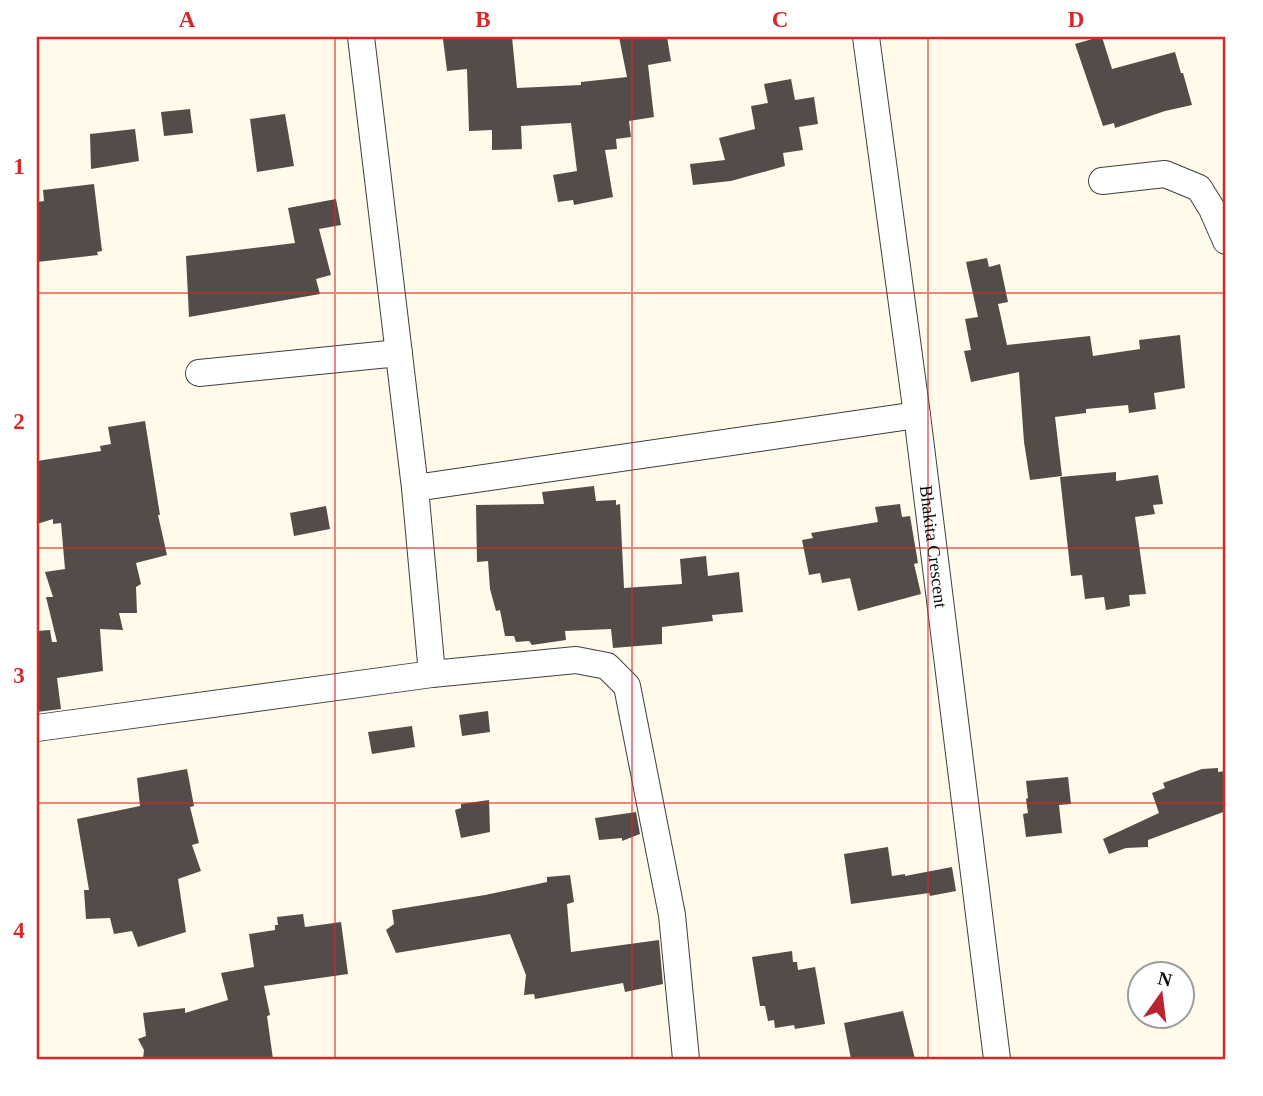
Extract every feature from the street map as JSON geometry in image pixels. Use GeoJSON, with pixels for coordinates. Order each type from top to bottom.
{"type":"FeatureCollection","features":[{"type":"Feature","properties":{"kind":"street"},"geometry":{"type":"LineString","coordinates":[[360,37],[415,488],[432,674]]}},
{"type":"Feature","properties":{"kind":"street","name":"Bhakita Crescent"},"geometry":{"type":"LineString","coordinates":[[866,37],[917,415],[998,1059]]}},
{"type":"Feature","properties":{"kind":"street"},"geometry":{"type":"LineString","coordinates":[[1102,181],[1164,174],[1199,188],[1226,241]]}},
{"type":"Feature","properties":{"kind":"street"},"geometry":{"type":"LineString","coordinates":[[198,373],[399,353]]}},
{"type":"Feature","properties":{"kind":"street"},"geometry":{"type":"LineString","coordinates":[[415,488],[917,415]]}},
{"type":"Feature","properties":{"kind":"street"},"geometry":{"type":"LineString","coordinates":[[37,728],[432,674],[576,660],[607,666],[627,686],[672,915],[686,1059]]}},
{"type":"Feature","properties":{"kind":"building"},"geometry":{"type":"Polygon","coordinates":[[[512,37],[517,88],[581,85],[581,82],[627,77],[619,37],[667,37],[671,61],[648,65],[654,117],[629,121],[631,137],[616,139],[617,149],[605,150],[613,197],[574,205],[573,200],[558,202],[553,175],[577,171],[571,123],[521,126],[522,149],[492,150],[492,130],[469,131],[467,69],[447,71],[443,39],[512,37]]]}},
{"type":"Feature","properties":{"kind":"building"},"geometry":{"type":"Polygon","coordinates":[[[1102,37],[1112,69],[1175,52],[1192,105],[1115,128],[1114,123],[1103,126],[1075,44],[1102,37]]]}},
{"type":"Feature","properties":{"kind":"building"},"geometry":{"type":"Polygon","coordinates":[[[791,79],[795,100],[814,97],[818,124],[799,127],[803,150],[783,153],[785,166],[731,181],[693,185],[690,164],[725,160],[719,138],[755,129],[751,106],[768,103],[764,84],[791,79]]]}},
{"type":"Feature","properties":{"kind":"building"},"geometry":{"type":"Polygon","coordinates":[[[190,109],[193,133],[164,136],[161,112],[190,109]]]}},
{"type":"Feature","properties":{"kind":"building"},"geometry":{"type":"Polygon","coordinates":[[[285,114],[294,166],[257,172],[250,119],[285,114]]]}},
{"type":"Feature","properties":{"kind":"building"},"geometry":{"type":"Polygon","coordinates":[[[135,129],[139,161],[91,169],[90,134],[135,129]]]}},
{"type":"Feature","properties":{"kind":"building"},"geometry":{"type":"Polygon","coordinates":[[[94,184],[102,251],[97,252],[98,255],[37,262],[37,202],[44,201],[43,190],[94,184]]]}},
{"type":"Feature","properties":{"kind":"building"},"geometry":{"type":"Polygon","coordinates":[[[336,199],[341,225],[319,229],[331,275],[316,279],[320,294],[189,317],[186,256],[295,243],[288,208],[336,199]]]}},
{"type":"Feature","properties":{"kind":"building"},"geometry":{"type":"Polygon","coordinates":[[[987,258],[989,267],[1000,264],[1008,302],[998,304],[1007,345],[1090,336],[1093,356],[1140,349],[1139,340],[1180,335],[1185,388],[1154,393],[1156,409],[1129,413],[1128,405],[1086,409],[1086,413],[1055,417],[1062,476],[1030,480],[1024,442],[1019,372],[971,382],[964,351],[971,350],[965,319],[978,317],[966,262],[987,258]]]}},
{"type":"Feature","properties":{"kind":"building"},"geometry":{"type":"Polygon","coordinates":[[[145,421],[158,515],[167,555],[136,563],[141,584],[136,587],[137,613],[119,613],[123,630],[100,629],[103,671],[57,678],[61,709],[37,712],[37,631],[50,630],[52,642],[57,642],[46,597],[53,597],[45,572],[65,569],[61,523],[53,524],[53,519],[37,524],[37,461],[101,451],[100,446],[111,444],[108,427],[145,421]]]}},
{"type":"Feature","properties":{"kind":"building"},"geometry":{"type":"Polygon","coordinates":[[[1116,472],[1116,481],[1158,475],[1163,504],[1153,505],[1155,514],[1135,517],[1146,594],[1129,595],[1130,606],[1106,610],[1104,597],[1085,599],[1082,575],[1071,576],[1060,477],[1116,472]]]}},
{"type":"Feature","properties":{"kind":"building"},"geometry":{"type":"Polygon","coordinates":[[[594,486],[596,501],[616,500],[616,505],[620,504],[624,588],[682,584],[680,559],[706,556],[708,576],[739,572],[743,612],[712,615],[713,621],[662,627],[662,644],[613,648],[611,629],[565,631],[566,640],[532,645],[529,641],[516,642],[514,636],[505,636],[500,610],[496,611],[490,589],[488,561],[477,562],[476,505],[544,504],[542,492],[594,486]]]}},
{"type":"Feature","properties":{"kind":"building"},"geometry":{"type":"Polygon","coordinates":[[[900,504],[902,517],[910,516],[918,563],[914,564],[921,594],[858,611],[850,578],[822,583],[820,573],[809,575],[802,540],[813,538],[811,533],[878,522],[875,507],[900,504]]]}},
{"type":"Feature","properties":{"kind":"building"},"geometry":{"type":"Polygon","coordinates":[[[326,506],[330,529],[294,536],[290,513],[326,506]]]}},
{"type":"Feature","properties":{"kind":"building"},"geometry":{"type":"Polygon","coordinates":[[[488,711],[490,732],[462,736],[459,715],[488,711]]]}},
{"type":"Feature","properties":{"kind":"building"},"geometry":{"type":"Polygon","coordinates":[[[412,726],[415,747],[372,754],[368,732],[412,726]]]}},
{"type":"Feature","properties":{"kind":"building"},"geometry":{"type":"Polygon","coordinates":[[[1218,768],[1218,772],[1226,771],[1226,811],[1148,840],[1148,847],[1126,848],[1109,854],[1103,839],[1159,813],[1152,793],[1165,788],[1163,783],[1202,769],[1218,768]]]}},
{"type":"Feature","properties":{"kind":"building"},"geometry":{"type":"Polygon","coordinates":[[[187,769],[194,806],[190,807],[199,843],[192,845],[201,871],[178,879],[186,932],[138,947],[132,931],[114,934],[110,918],[86,919],[84,890],[89,890],[77,819],[140,806],[137,778],[187,769]]]}},
{"type":"Feature","properties":{"kind":"building"},"geometry":{"type":"Polygon","coordinates":[[[1068,777],[1071,804],[1059,805],[1062,833],[1026,837],[1023,814],[1028,813],[1026,781],[1068,777]]]}},
{"type":"Feature","properties":{"kind":"building"},"geometry":{"type":"Polygon","coordinates":[[[489,800],[490,832],[461,838],[455,810],[461,808],[461,804],[489,800]]]}},
{"type":"Feature","properties":{"kind":"building"},"geometry":{"type":"Polygon","coordinates":[[[636,812],[640,834],[622,841],[622,838],[599,840],[595,818],[636,812]]]}},
{"type":"Feature","properties":{"kind":"building"},"geometry":{"type":"Polygon","coordinates":[[[888,847],[892,876],[952,867],[956,891],[851,904],[844,854],[888,847]]]}},
{"type":"Feature","properties":{"kind":"building"},"geometry":{"type":"Polygon","coordinates":[[[570,875],[574,902],[567,904],[571,952],[659,940],[663,984],[625,992],[623,983],[535,999],[534,994],[524,995],[526,975],[510,934],[396,953],[386,930],[394,924],[392,910],[485,895],[547,882],[547,877],[570,875]]]}},
{"type":"Feature","properties":{"kind":"building"},"geometry":{"type":"Polygon","coordinates":[[[303,914],[305,927],[341,922],[348,974],[264,986],[270,1015],[267,1016],[273,1059],[143,1059],[144,1050],[138,1039],[146,1036],[143,1013],[185,1008],[185,1013],[228,1000],[221,973],[254,967],[249,934],[275,930],[275,925],[278,925],[277,917],[303,914]]]}},
{"type":"Feature","properties":{"kind":"building"},"geometry":{"type":"Polygon","coordinates":[[[792,951],[793,962],[797,962],[798,970],[815,967],[825,1024],[795,1029],[794,1025],[775,1028],[774,1020],[768,1021],[765,1006],[760,1006],[752,957],[792,951]]]}},
{"type":"Feature","properties":{"kind":"building"},"geometry":{"type":"Polygon","coordinates":[[[903,1011],[915,1059],[851,1059],[844,1023],[903,1011]]]}}]}
